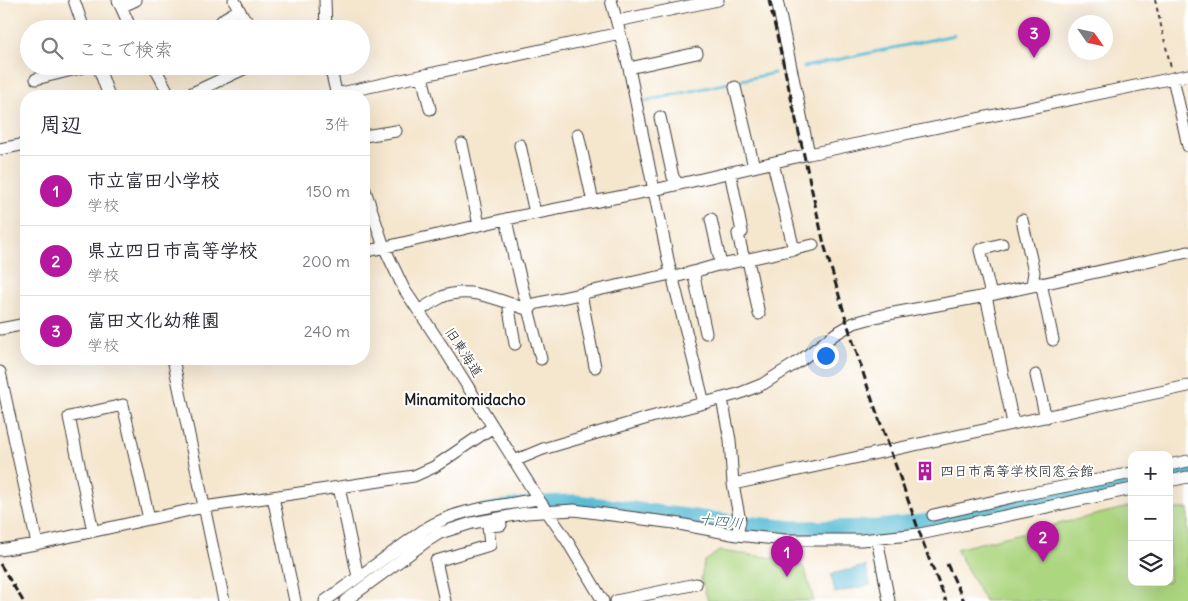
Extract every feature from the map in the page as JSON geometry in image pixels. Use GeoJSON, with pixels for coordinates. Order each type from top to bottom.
{"type":"FeatureCollection","features":[{"type":"Feature","properties":{"kind":"street"},"geometry":{"type":"LineString","coordinates":[[74,0],[81,20]]}},
{"type":"Feature","properties":{"kind":"street"},"geometry":{"type":"LineString","coordinates":[[127,20],[120,3],[136,0]]}},
{"type":"Feature","properties":{"kind":"street"},"geometry":{"type":"LineString","coordinates":[[325,0],[326,20]]}},
{"type":"Feature","properties":{"kind":"street"},"geometry":{"type":"LineString","coordinates":[[611,0],[629,68],[676,292],[704,403]]}},
{"type":"Feature","properties":{"kind":"street"},"geometry":{"type":"LineString","coordinates":[[617,21],[714,0]]}},
{"type":"Feature","properties":{"kind":"street"},"geometry":{"type":"LineString","coordinates":[[777,0],[809,154]]}},
{"type":"Feature","properties":{"kind":"street"},"geometry":{"type":"LineString","coordinates":[[223,20],[236,5],[246,20]]}},
{"type":"Feature","properties":{"kind":"street"},"geometry":{"type":"LineString","coordinates":[[359,90],[620,33]]}},
{"type":"Feature","properties":{"kind":"street"},"geometry":{"type":"LineString","coordinates":[[629,68],[697,52]]}},
{"type":"Feature","properties":{"kind":"street"},"geometry":{"type":"LineString","coordinates":[[36,79],[52,75]]}},
{"type":"Feature","properties":{"kind":"street"},"geometry":{"type":"LineString","coordinates":[[101,75],[107,90]]}},
{"type":"Feature","properties":{"kind":"street"},"geometry":{"type":"LineString","coordinates":[[159,75],[167,90]]}},
{"type":"Feature","properties":{"kind":"street"},"geometry":{"type":"LineString","coordinates":[[199,90],[231,75]]}},
{"type":"Feature","properties":{"kind":"street"},"geometry":{"type":"LineString","coordinates":[[332,75],[336,90]]}},
{"type":"Feature","properties":{"kind":"street"},"geometry":{"type":"LineString","coordinates":[[370,250],[506,219],[654,190],[809,154],[1188,75]]}},
{"type":"Feature","properties":{"kind":"street"},"geometry":{"type":"LineString","coordinates":[[422,76],[430,109]]}},
{"type":"Feature","properties":{"kind":"street"},"geometry":{"type":"LineString","coordinates":[[1173,78],[1188,146]]}},
{"type":"Feature","properties":{"kind":"street"},"geometry":{"type":"LineString","coordinates":[[736,87],[754,167]]}},
{"type":"Feature","properties":{"kind":"street"},"geometry":{"type":"LineString","coordinates":[[660,117],[673,177],[678,184]]}},
{"type":"Feature","properties":{"kind":"street"},"geometry":{"type":"LineString","coordinates":[[370,135],[396,131]]}},
{"type":"Feature","properties":{"kind":"street"},"geometry":{"type":"LineString","coordinates":[[578,134],[593,202]]}},
{"type":"Feature","properties":{"kind":"street"},"geometry":{"type":"LineString","coordinates":[[462,144],[480,225]]}},
{"type":"Feature","properties":{"kind":"street"},"geometry":{"type":"LineString","coordinates":[[0,149],[20,145]]}},
{"type":"Feature","properties":{"kind":"street"},"geometry":{"type":"LineString","coordinates":[[520,145],[535,213]]}},
{"type":"Feature","properties":{"kind":"street"},"geometry":{"type":"LineString","coordinates":[[773,163],[794,250]]}},
{"type":"Feature","properties":{"kind":"street"},"geometry":{"type":"LineString","coordinates":[[730,172],[742,232],[738,234],[759,314]]}},
{"type":"Feature","properties":{"kind":"street","name":"旧東海道"},"geometry":{"type":"LineString","coordinates":[[370,205],[384,247],[404,289],[603,601]]}},
{"type":"Feature","properties":{"kind":"street"},"geometry":{"type":"LineString","coordinates":[[506,219],[540,359]]}},
{"type":"Feature","properties":{"kind":"street"},"geometry":{"type":"LineString","coordinates":[[711,220],[721,264]]}},
{"type":"Feature","properties":{"kind":"street"},"geometry":{"type":"LineString","coordinates":[[1022,220],[1053,340]]}},
{"type":"Feature","properties":{"kind":"street"},"geometry":{"type":"LineString","coordinates":[[1002,244],[980,250],[1012,423]]}},
{"type":"Feature","properties":{"kind":"street"},"geometry":{"type":"LineString","coordinates":[[529,310],[534,304],[813,245]]}},
{"type":"Feature","properties":{"kind":"street"},"geometry":{"type":"LineString","coordinates":[[514,461],[544,450],[722,398],[763,384],[801,360],[834,334],[854,323],[883,315],[988,295],[1188,252]]}},
{"type":"Feature","properties":{"kind":"street"},"geometry":{"type":"LineString","coordinates":[[699,270],[694,276],[706,333]]}},
{"type":"Feature","properties":{"kind":"street"},"geometry":{"type":"LineString","coordinates":[[418,311],[444,296],[465,294],[483,296],[529,310]]}},
{"type":"Feature","properties":{"kind":"street"},"geometry":{"type":"LineString","coordinates":[[581,294],[595,367]]}},
{"type":"Feature","properties":{"kind":"street"},"geometry":{"type":"LineString","coordinates":[[510,304],[509,309],[515,344]]}},
{"type":"Feature","properties":{"kind":"street"},"geometry":{"type":"LineString","coordinates":[[0,329],[20,325]]}},
{"type":"Feature","properties":{"kind":"street"},"geometry":{"type":"LineString","coordinates":[[174,365],[224,601]]}},
{"type":"Feature","properties":{"kind":"street"},"geometry":{"type":"LineString","coordinates":[[0,372],[37,544]]}},
{"type":"Feature","properties":{"kind":"street"},"geometry":{"type":"LineString","coordinates":[[1036,375],[1047,416]]}},
{"type":"Feature","properties":{"kind":"street"},"geometry":{"type":"LineString","coordinates":[[734,484],[1188,386]]}},
{"type":"Feature","properties":{"kind":"street"},"geometry":{"type":"LineString","coordinates":[[722,398],[730,440],[738,529]]}},
{"type":"Feature","properties":{"kind":"street"},"geometry":{"type":"LineString","coordinates":[[93,532],[69,417],[123,405],[149,519]]}},
{"type":"Feature","properties":{"kind":"street"},"geometry":{"type":"LineString","coordinates":[[0,550],[37,544],[204,507],[414,476],[423,473],[493,427]]}},
{"type":"Feature","properties":{"kind":"street"},"geometry":{"type":"LineString","coordinates":[[1173,464],[1188,461]]}},
{"type":"Feature","properties":{"kind":"street"},"geometry":{"type":"LineString","coordinates":[[933,515],[1128,473]]}},
{"type":"Feature","properties":{"kind":"street"},"geometry":{"type":"LineString","coordinates":[[1173,480],[1188,477]]}},
{"type":"Feature","properties":{"kind":"street"},"geometry":{"type":"LineString","coordinates":[[338,487],[358,577]]}},
{"type":"Feature","properties":{"kind":"street"},"geometry":{"type":"LineString","coordinates":[[325,601],[425,529],[442,520],[478,509],[544,507],[738,529],[801,541],[847,541],[920,534],[1128,490]]}},
{"type":"Feature","properties":{"kind":"street"},"geometry":{"type":"LineString","coordinates":[[273,497],[295,601]]}},
{"type":"Feature","properties":{"kind":"street"},"geometry":{"type":"LineString","coordinates":[[345,601],[358,597],[427,541],[440,533],[544,507]]}},
{"type":"Feature","properties":{"kind":"street"},"geometry":{"type":"LineString","coordinates":[[445,601],[436,561],[490,545],[488,526],[533,520],[544,507]]}},
{"type":"Feature","properties":{"kind":"street"},"geometry":{"type":"LineString","coordinates":[[877,539],[889,601]]}},
{"type":"Feature","properties":{"kind":"street"},"geometry":{"type":"LineString","coordinates":[[616,601],[696,584]]}},
{"type":"Feature","properties":{"kind":"path"},"geometry":{"type":"LineString","coordinates":[[1155,0],[1173,78]]}},
{"type":"Feature","properties":{"kind":"green space"},"geometry":{"type":"Polygon","coordinates":[[[1128,507],[1128,586],[1173,586],[1173,509],[1188,509],[1188,601],[985,601],[956,549],[1128,507]]]}},
{"type":"Feature","properties":{"kind":"green space"},"geometry":{"type":"Polygon","coordinates":[[[719,551],[798,561],[805,570],[814,601],[708,601],[701,578],[704,562],[719,551]]]}},
{"type":"Feature","properties":{"kind":"water"},"geometry":{"type":"Polygon","coordinates":[[[866,566],[870,585],[835,593],[831,574],[866,566]]]}},
{"type":"Feature","properties":{"kind":"waterway"},"geometry":{"type":"LineString","coordinates":[[804,67],[954,35]]}},
{"type":"Feature","properties":{"kind":"waterway"},"geometry":{"type":"LineString","coordinates":[[641,102],[774,73]]}},
{"type":"Feature","properties":{"kind":"waterway","name":"十四川"},"geometry":{"type":"LineString","coordinates":[[1173,472],[1188,469]]}},
{"type":"Feature","properties":{"kind":"waterway","name":"十四川"},"geometry":{"type":"LineString","coordinates":[[451,522],[513,508],[576,504],[794,530],[877,529],[922,524],[1128,482]]}},
{"type":"Feature","properties":{"kind":"railway"},"geometry":{"type":"LineString","coordinates":[[769,0],[824,244],[848,326],[868,388],[929,559],[946,601]]}},
{"type":"Feature","properties":{"kind":"railway"},"geometry":{"type":"LineString","coordinates":[[0,564],[23,601]]}},
{"type":"Feature","properties":{"kind":"railway"},"geometry":{"type":"LineString","coordinates":[[947,564],[964,601]]}},
{"type":"Feature","properties":{"kind":"place","name":"富田文化幼稚園"},"geometry":{"type":"Point","coordinates":[1034,58]}},
{"type":"Feature","properties":{"kind":"place","name":"四日市高等学校同窓会館"},"geometry":{"type":"Point","coordinates":[925,471]}},
{"type":"Feature","properties":{"kind":"place","name":"県立四日市高等学校"},"geometry":{"type":"Point","coordinates":[1043,562]}},
{"type":"Feature","properties":{"kind":"place","name":"市立富田小学校"},"geometry":{"type":"Point","coordinates":[787,577]}},
{"type":"Feature","properties":{"kind":"district","name":"Minamitomidacho"},"geometry":{"type":"Point","coordinates":[465,399]}}]}
